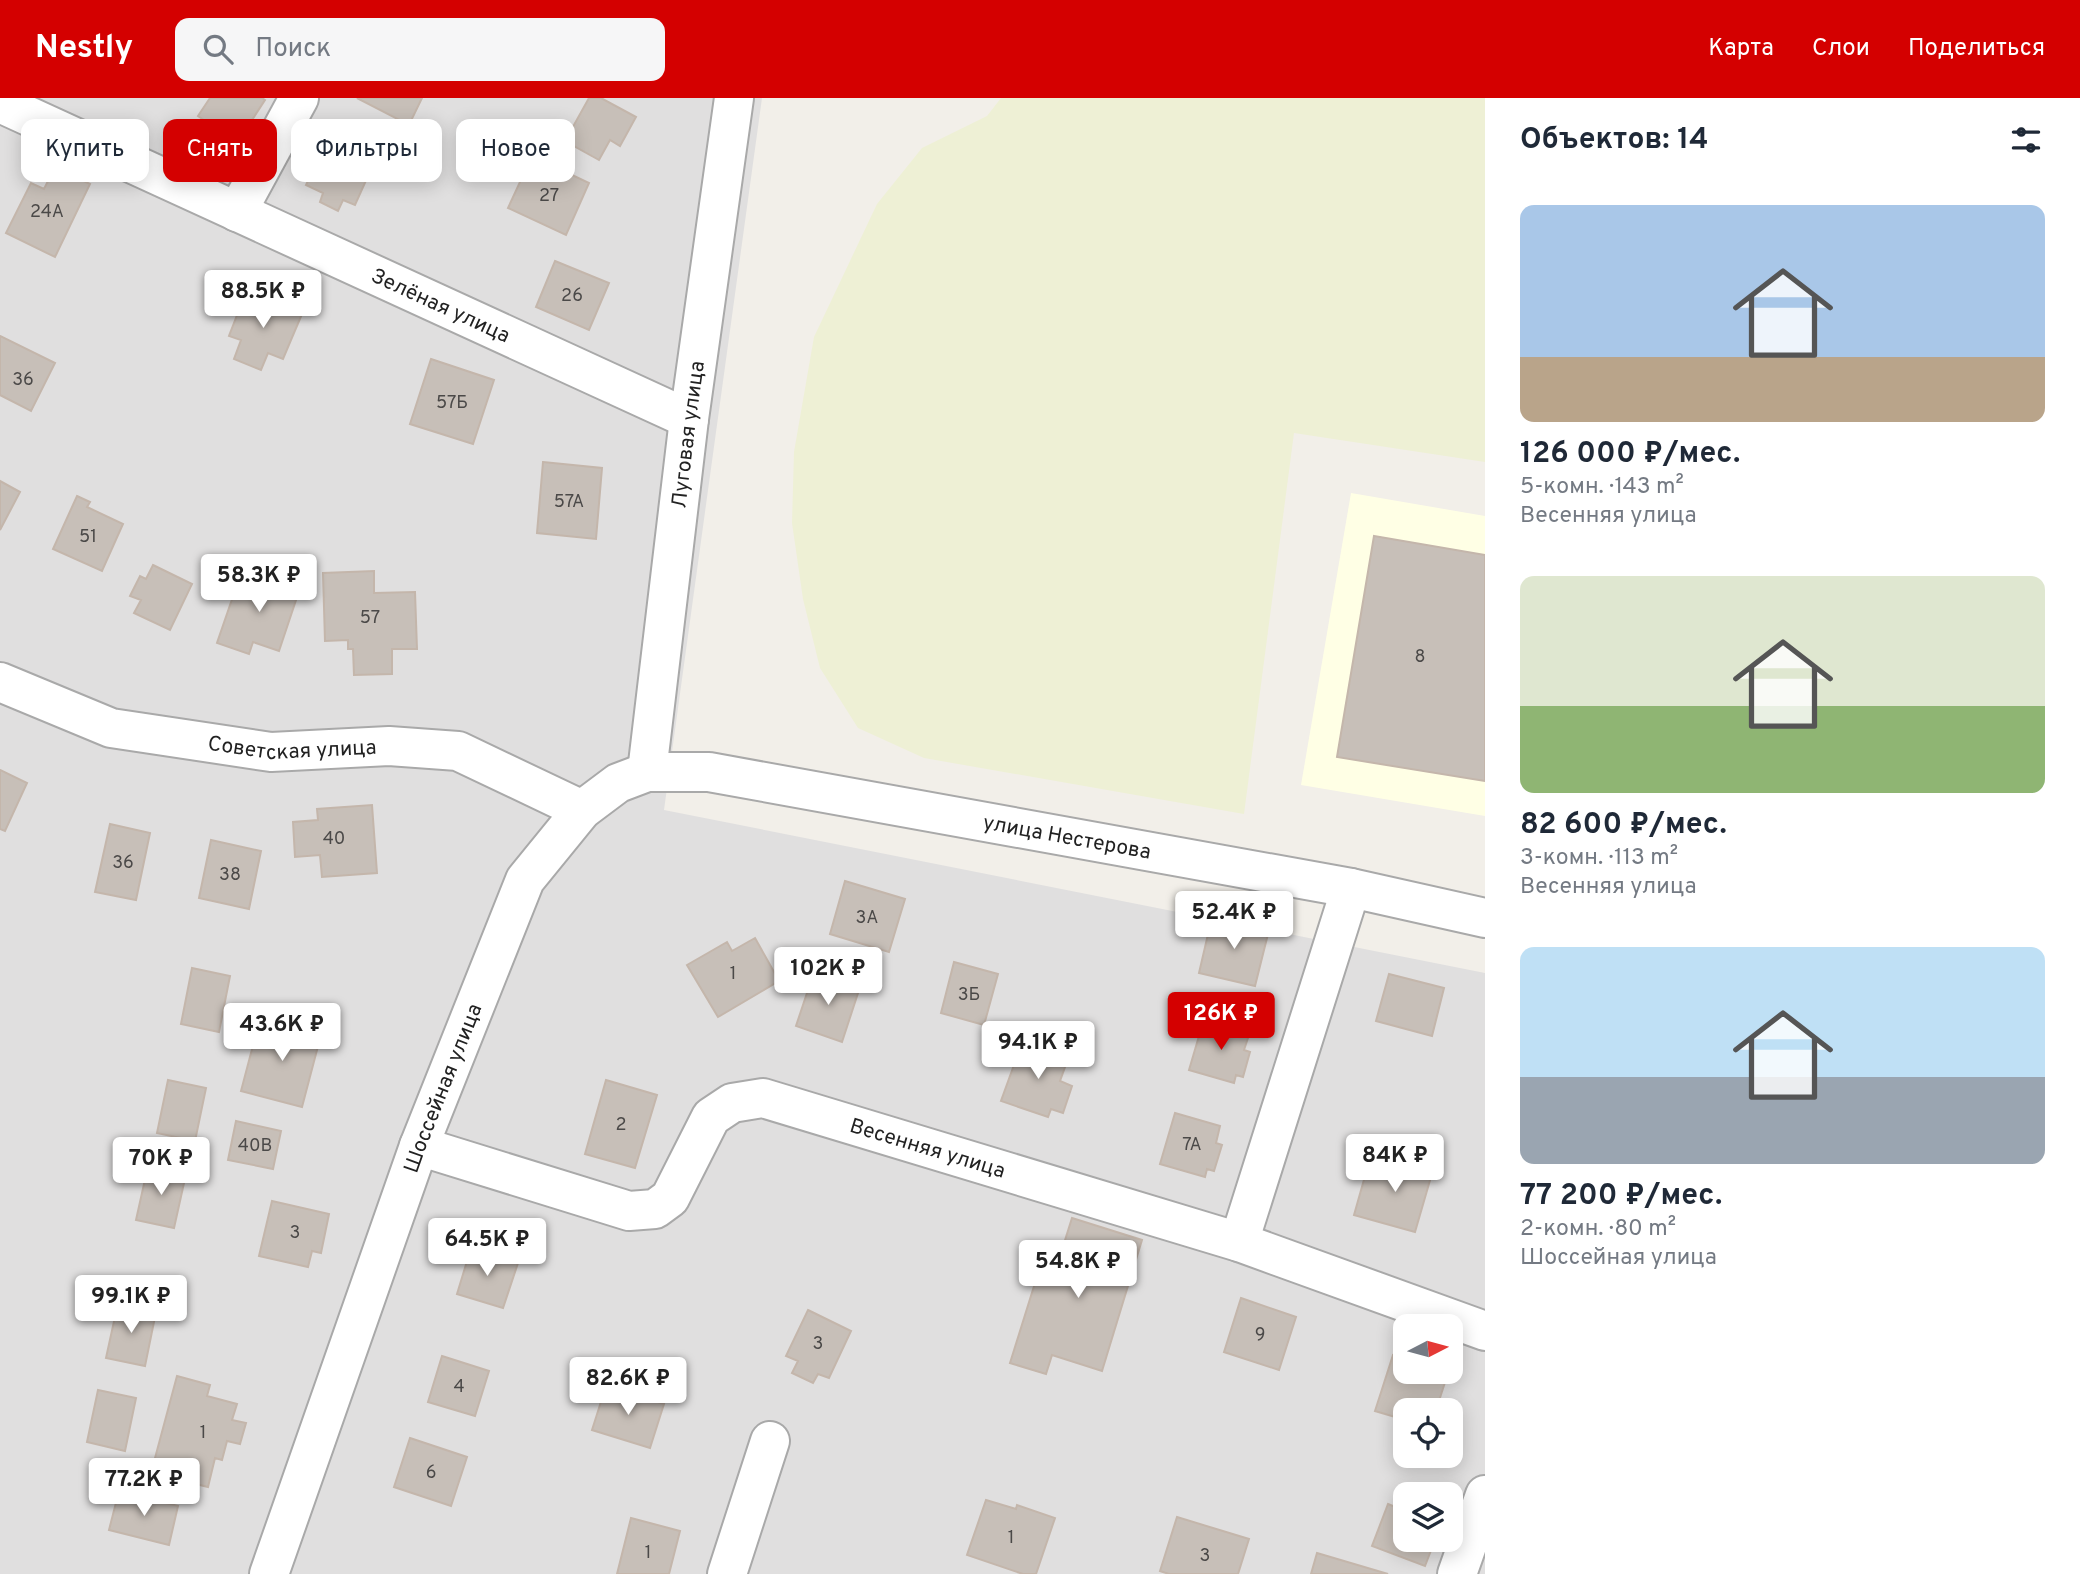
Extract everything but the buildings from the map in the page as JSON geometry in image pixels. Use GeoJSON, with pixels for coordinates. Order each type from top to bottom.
{"type":"FeatureCollection","features":[{"type":"Feature","properties":{"kind":"street"},"geometry":{"type":"LineString","coordinates":[[237,212],[299,98]]}},
{"type":"Feature","properties":{"kind":"street","name":"Луговая улица"},"geometry":{"type":"LineString","coordinates":[[647,772],[689,419],[734,98]]}},
{"type":"Feature","properties":{"kind":"street","name":"Зелёная улица"},"geometry":{"type":"LineString","coordinates":[[0,103],[689,419]]}},
{"type":"Feature","properties":{"kind":"street","name":"Советская улица"},"geometry":{"type":"LineString","coordinates":[[0,682],[111,728],[271,752],[389,746],[458,751],[582,810]]}},
{"type":"Feature","properties":{"kind":"street","name":"Шоссейная улица"},"geometry":{"type":"LineString","coordinates":[[268,1574],[419,1146],[525,880],[582,810],[618,783],[647,772]]}},
{"type":"Feature","properties":{"kind":"street","name":"улица Нестерова"},"geometry":{"type":"LineString","coordinates":[[647,772],[709,772],[1351,888],[1485,918]]}},
{"type":"Feature","properties":{"kind":"street"},"geometry":{"type":"LineString","coordinates":[[1239,1242],[1351,888]]}},
{"type":"Feature","properties":{"kind":"street","name":"Весенняя улица"},"geometry":{"type":"LineString","coordinates":[[419,1146],[629,1211],[655,1209],[670,1198],[711,1117],[732,1103],[763,1098],[1239,1242],[1485,1331]]}},
{"type":"Feature","properties":{"kind":"street"},"geometry":{"type":"LineString","coordinates":[[727,1574],[771,1441]]}},
{"type":"Feature","properties":{"kind":"street"},"geometry":{"type":"LineString","coordinates":[[1457,1574],[1485,1495]]}},
{"type":"Feature","properties":{"kind":"shaded area"},"geometry":{"type":"Polygon","coordinates":[[[0,98],[762,98],[664,810],[1485,973],[1485,1574],[0,1574],[0,98]]]}},
{"type":"Feature","properties":{"kind":"shaded area"},"geometry":{"type":"Polygon","coordinates":[[[1001,98],[1485,98],[1485,462],[1294,433],[1244,814],[924,758],[858,728],[820,668],[803,599],[792,523],[794,452],[814,337],[877,204],[922,148],[987,116],[1001,98]]]}},
{"type":"Feature","properties":{"kind":"shaded area"},"geometry":{"type":"Polygon","coordinates":[[[1351,493],[1485,516],[1485,816],[1301,785],[1351,493]]]}}]}
